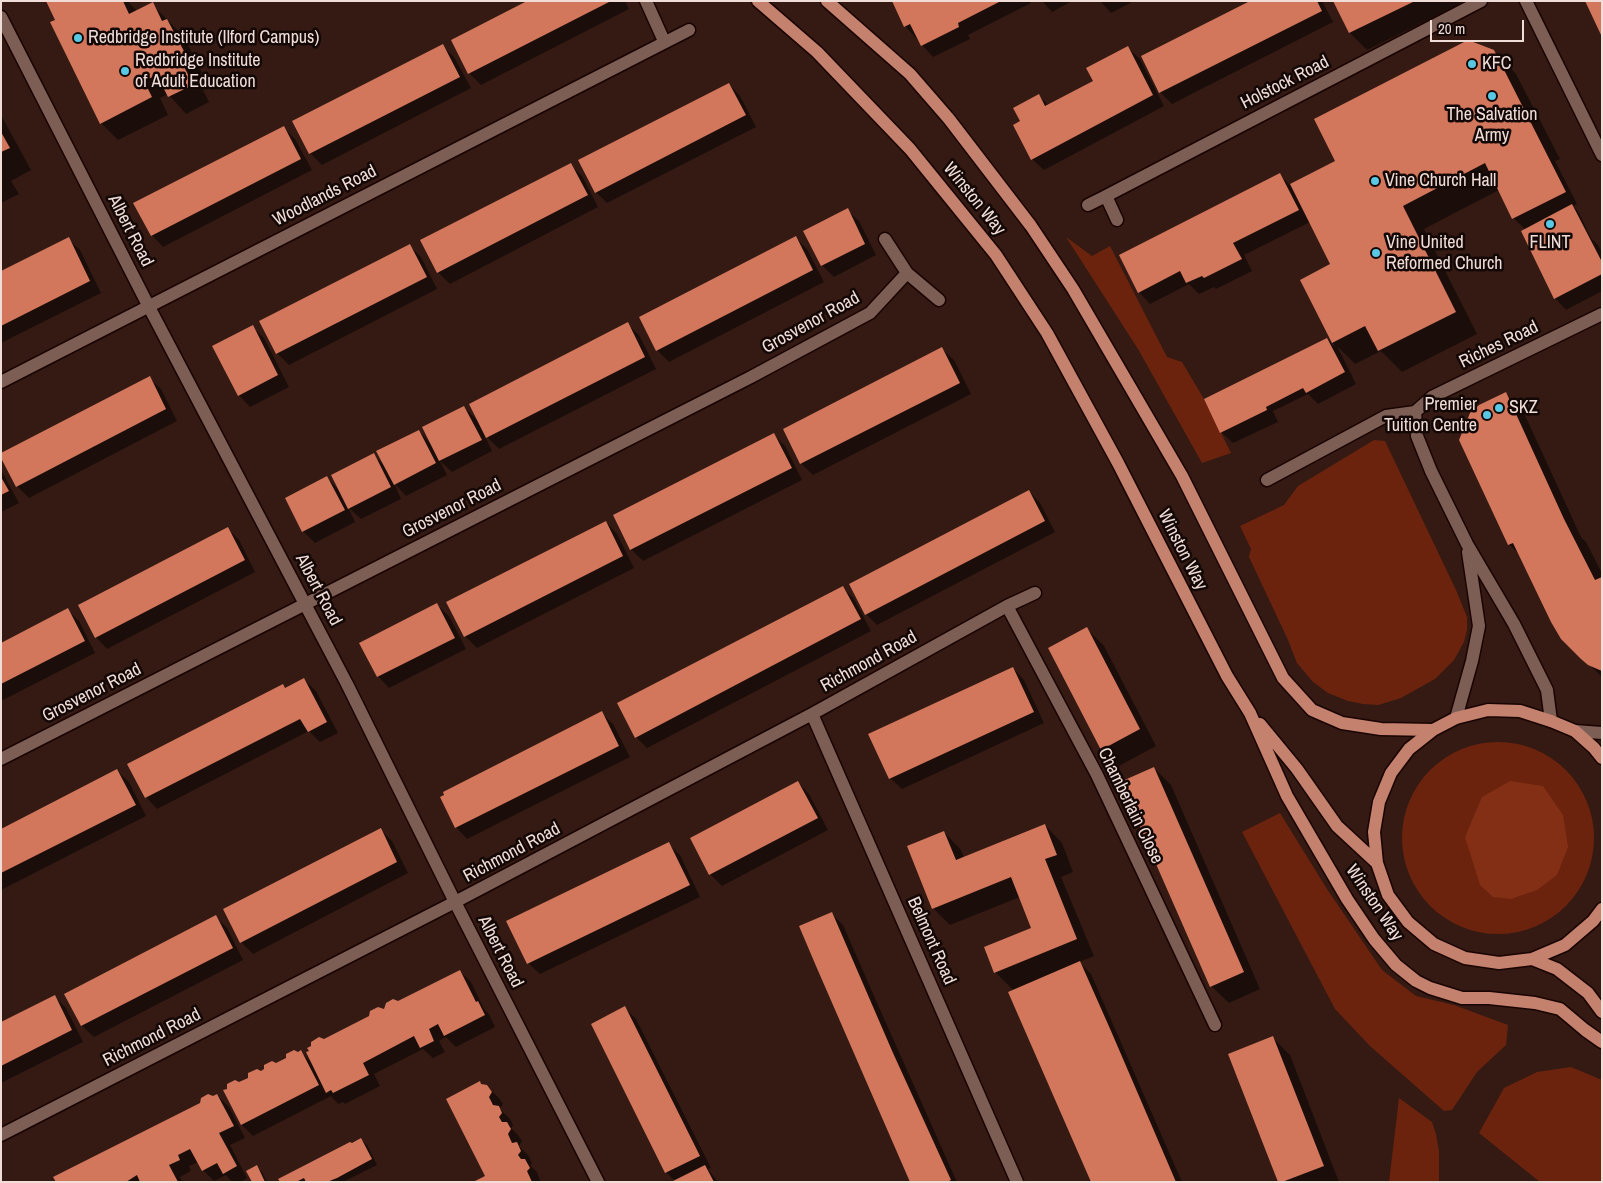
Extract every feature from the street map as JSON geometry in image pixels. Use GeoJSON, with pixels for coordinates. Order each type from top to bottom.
{"type":"FeatureCollection","features":[{"type":"Feature","properties":{"kind":"main road","name":"Winston Way"},"geometry":{"type":"LineString","coordinates":[[758,1],[817,52],[910,149],[996,255],[1047,333],[1118,463],[1228,676],[1250,712],[1287,796],[1347,899],[1374,939],[1396,965],[1416,981],[1430,988],[1462,998],[1489,998],[1527,1002],[1560,1009],[1602,1042]]}},
{"type":"Feature","properties":{"kind":"main road","name":"Winston Way"},"geometry":{"type":"LineString","coordinates":[[826,1],[842,7],[910,74],[949,119],[1031,226],[1068,281],[1114,357],[1182,476],[1283,678],[1312,710],[1342,723],[1381,729],[1433,730]]}},
{"type":"Feature","properties":{"kind":"main road"},"geometry":{"type":"LineString","coordinates":[[1602,758],[1575,731],[1552,721],[1520,712],[1488,710],[1456,718],[1433,730],[1409,749],[1390,773],[1379,802],[1374,832],[1377,863],[1388,895],[1408,922],[1434,944],[1465,958],[1498,963],[1532,959],[1565,944],[1593,921],[1602,909]]}},
{"type":"Feature","properties":{"kind":"main road"},"geometry":{"type":"LineString","coordinates":[[1250,712],[1297,769],[1337,826],[1377,863]]}},
{"type":"Feature","properties":{"kind":"main road"},"geometry":{"type":"LineString","coordinates":[[1532,959],[1556,969],[1588,993],[1602,1012]]}},
{"type":"Feature","properties":{"kind":"street"},"geometry":{"type":"LineString","coordinates":[[646,1],[664,41]]}},
{"type":"Feature","properties":{"kind":"street","name":"Holstock Road"},"geometry":{"type":"LineString","coordinates":[[1088,205],[1481,1]]}},
{"type":"Feature","properties":{"kind":"street"},"geometry":{"type":"LineString","coordinates":[[1526,1],[1602,155]]}},
{"type":"Feature","properties":{"kind":"street","name":"Albert Road"},"geometry":{"type":"LineString","coordinates":[[1,18],[149,307],[347,684],[455,902],[598,1182]]}},
{"type":"Feature","properties":{"kind":"street","name":"Woodlands Road"},"geometry":{"type":"LineString","coordinates":[[1,382],[664,41],[689,30]]}},
{"type":"Feature","properties":{"kind":"street"},"geometry":{"type":"LineString","coordinates":[[1106,196],[1117,220]]}},
{"type":"Feature","properties":{"kind":"street"},"geometry":{"type":"LineString","coordinates":[[885,239],[907,273],[939,300]]}},
{"type":"Feature","properties":{"kind":"street","name":"Grosvenor Road"},"geometry":{"type":"LineString","coordinates":[[1,759],[751,377],[870,313],[907,273]]}},
{"type":"Feature","properties":{"kind":"street","name":"Riches Road"},"geometry":{"type":"LineString","coordinates":[[1414,412],[1432,397],[1602,314]]}},
{"type":"Feature","properties":{"kind":"street"},"geometry":{"type":"LineString","coordinates":[[1267,480],[1386,416],[1414,412],[1417,436],[1431,471],[1467,544],[1514,624],[1547,690],[1552,721]]}},
{"type":"Feature","properties":{"kind":"street"},"geometry":{"type":"LineString","coordinates":[[1456,718],[1472,661],[1479,626],[1467,544]]}},
{"type":"Feature","properties":{"kind":"street","name":"Richmond Road"},"geometry":{"type":"LineString","coordinates":[[1,1135],[455,902],[812,714],[1007,606],[1035,593]]}},
{"type":"Feature","properties":{"kind":"street","name":"Chamberlain Close"},"geometry":{"type":"LineString","coordinates":[[1007,606],[1097,775],[1215,1025]]}},
{"type":"Feature","properties":{"kind":"street","name":"Belmont Road"},"geometry":{"type":"LineString","coordinates":[[812,714],[1017,1182]]}},
{"type":"Feature","properties":{"kind":"street"},"geometry":{"type":"LineString","coordinates":[[1575,731],[1602,733]]}},
{"type":"Feature","properties":{"kind":"shaded area"},"geometry":{"type":"Polygon","coordinates":[[[1066,237],[1092,256],[1110,246],[1167,357],[1182,362],[1204,399],[1231,453],[1202,463],[1138,349],[1066,237]]]}},
{"type":"Feature","properties":{"kind":"shaded area"},"geometry":{"type":"Polygon","coordinates":[[[1374,440],[1385,441],[1467,617],[1467,630],[1464,642],[1454,660],[1435,679],[1401,698],[1378,705],[1348,701],[1328,693],[1313,682],[1297,663],[1249,557],[1251,549],[1240,526],[1284,505],[1298,486],[1374,440]]]}},
{"type":"Feature","properties":{"kind":"shaded area"},"geometry":{"type":"Polygon","coordinates":[[[1498,742],[1517,744],[1535,750],[1566,770],[1586,801],[1592,819],[1594,838],[1592,857],[1586,875],[1566,906],[1535,926],[1517,932],[1498,934],[1479,932],[1461,926],[1430,906],[1410,875],[1404,857],[1402,838],[1404,819],[1410,801],[1430,770],[1461,750],[1479,744],[1498,742]]]}},
{"type":"Feature","properties":{"kind":"shaded area"},"geometry":{"type":"Polygon","coordinates":[[[1510,781],[1543,786],[1563,815],[1568,847],[1557,875],[1537,890],[1511,899],[1493,897],[1480,885],[1465,837],[1482,797],[1510,781]]]}},
{"type":"Feature","properties":{"kind":"shaded area"},"geometry":{"type":"Polygon","coordinates":[[[1280,813],[1327,889],[1382,970],[1416,996],[1454,1005],[1508,1025],[1506,1045],[1477,1072],[1452,1110],[1444,1111],[1370,1046],[1335,1009],[1242,832],[1280,813]]]}},
{"type":"Feature","properties":{"kind":"shaded area"},"geometry":{"type":"Polygon","coordinates":[[[1571,1067],[1602,1080],[1602,1182],[1540,1182],[1479,1133],[1504,1088],[1537,1072],[1571,1067]]]}},
{"type":"Feature","properties":{"kind":"shaded area"},"geometry":{"type":"Polygon","coordinates":[[[1399,1098],[1432,1122],[1439,1151],[1439,1182],[1389,1182],[1399,1098]]]}},
{"type":"Feature","properties":{"kind":"building","name":"Redbridge Institute of Adult Education"},"geometry":{"type":"Polygon","coordinates":[[[46,1],[123,1],[129,14],[153,2],[162,21],[167,19],[186,55],[180,58],[193,85],[168,97],[157,75],[144,81],[152,97],[100,124],[50,22],[55,20],[46,1]]]}},
{"type":"Feature","properties":{"kind":"building"},"geometry":{"type":"Polygon","coordinates":[[[527,1],[611,1],[468,74],[451,40],[527,1]]]}},
{"type":"Feature","properties":{"kind":"building"},"geometry":{"type":"Polygon","coordinates":[[[892,1],[1001,1],[958,23],[959,27],[921,46],[910,24],[904,27],[892,1]]]}},
{"type":"Feature","properties":{"kind":"building"},"geometry":{"type":"Polygon","coordinates":[[[1250,1],[1317,1],[1322,11],[1159,93],[1141,56],[1250,1]]]}},
{"type":"Feature","properties":{"kind":"building"},"geometry":{"type":"Polygon","coordinates":[[[1333,1],[1415,1],[1349,33],[1333,1]]]}},
{"type":"Feature","properties":{"kind":"building"},"geometry":{"type":"Polygon","coordinates":[[[1585,1],[1602,1],[1602,37],[1586,3],[1585,1]]]}},
{"type":"Feature","properties":{"kind":"building"},"geometry":{"type":"Polygon","coordinates":[[[1468,40],[1494,50],[1566,192],[1512,219],[1485,163],[1403,206],[1456,312],[1378,351],[1365,326],[1332,343],[1300,280],[1330,264],[1290,184],[1335,161],[1314,119],[1468,40]]]}},
{"type":"Feature","properties":{"kind":"building"},"geometry":{"type":"Polygon","coordinates":[[[443,44],[460,77],[309,154],[292,121],[443,44]]]}},
{"type":"Feature","properties":{"kind":"building"},"geometry":{"type":"Polygon","coordinates":[[[1128,46],[1153,95],[1031,160],[1013,125],[1020,121],[1013,108],[1039,94],[1045,106],[1093,81],[1086,68],[1128,46]]]}},
{"type":"Feature","properties":{"kind":"building"},"geometry":{"type":"Polygon","coordinates":[[[729,83],[746,115],[595,193],[578,160],[729,83]]]}},
{"type":"Feature","properties":{"kind":"building"},"geometry":{"type":"Polygon","coordinates":[[[284,126],[301,159],[151,236],[133,203],[284,126]]]}},
{"type":"Feature","properties":{"kind":"building"},"geometry":{"type":"Polygon","coordinates":[[[1,132],[10,148],[1,152],[1,132]]]}},
{"type":"Feature","properties":{"kind":"building"},"geometry":{"type":"Polygon","coordinates":[[[571,163],[588,195],[437,273],[420,240],[571,163]]]}},
{"type":"Feature","properties":{"kind":"building"},"geometry":{"type":"Polygon","coordinates":[[[1280,173],[1299,210],[1233,243],[1242,259],[1204,278],[1202,276],[1186,283],[1180,271],[1138,293],[1119,255],[1280,173]]]}},
{"type":"Feature","properties":{"kind":"building"},"geometry":{"type":"Polygon","coordinates":[[[1572,204],[1602,262],[1602,274],[1554,299],[1521,231],[1572,204]]]}},
{"type":"Feature","properties":{"kind":"building"},"geometry":{"type":"Polygon","coordinates":[[[848,208],[865,244],[821,266],[803,231],[848,208]]]}},
{"type":"Feature","properties":{"kind":"building"},"geometry":{"type":"Polygon","coordinates":[[[796,236],[813,270],[656,351],[639,317],[796,236]]]}},
{"type":"Feature","properties":{"kind":"building"},"geometry":{"type":"Polygon","coordinates":[[[69,237],[90,281],[1,326],[1,271],[69,237]]]}},
{"type":"Feature","properties":{"kind":"building"},"geometry":{"type":"Polygon","coordinates":[[[410,244],[427,277],[276,354],[259,321],[410,244]]]}},
{"type":"Feature","properties":{"kind":"building"},"geometry":{"type":"Polygon","coordinates":[[[628,322],[645,357],[486,438],[469,404],[628,322]]]}},
{"type":"Feature","properties":{"kind":"building"},"geometry":{"type":"Polygon","coordinates":[[[253,325],[278,375],[238,396],[212,346],[253,325]]]}},
{"type":"Feature","properties":{"kind":"building"},"geometry":{"type":"Polygon","coordinates":[[[1327,338],[1345,372],[1306,393],[1303,388],[1266,407],[1267,410],[1220,433],[1204,399],[1327,338]]]}},
{"type":"Feature","properties":{"kind":"building"},"geometry":{"type":"Polygon","coordinates":[[[942,347],[960,383],[800,464],[783,429],[942,347]]]}},
{"type":"Feature","properties":{"kind":"building"},"geometry":{"type":"Polygon","coordinates":[[[150,376],[166,409],[16,487],[1,458],[1,453],[150,376]]]}},
{"type":"Feature","properties":{"kind":"building"},"geometry":{"type":"Polygon","coordinates":[[[1506,392],[1564,519],[1595,580],[1602,577],[1602,671],[1588,665],[1561,639],[1513,543],[1508,545],[1459,440],[1470,413],[1479,405],[1506,392]]]}},
{"type":"Feature","properties":{"kind":"building"},"geometry":{"type":"Polygon","coordinates":[[[464,406],[482,440],[439,461],[422,427],[464,406]]]}},
{"type":"Feature","properties":{"kind":"building"},"geometry":{"type":"Polygon","coordinates":[[[419,430],[436,463],[394,485],[376,451],[419,430]]]}},
{"type":"Feature","properties":{"kind":"building"},"geometry":{"type":"Polygon","coordinates":[[[774,433],[792,468],[630,550],[613,515],[774,433]]]}},
{"type":"Feature","properties":{"kind":"building"},"geometry":{"type":"Polygon","coordinates":[[[374,453],[391,487],[348,509],[331,475],[374,453]]]}},
{"type":"Feature","properties":{"kind":"building"},"geometry":{"type":"Polygon","coordinates":[[[327,476],[345,510],[302,532],[285,498],[327,476]]]}},
{"type":"Feature","properties":{"kind":"building"},"geometry":{"type":"Polygon","coordinates":[[[1,477],[9,491],[1,495],[1,477]]]}},
{"type":"Feature","properties":{"kind":"building"},"geometry":{"type":"Polygon","coordinates":[[[1029,490],[1045,521],[865,615],[849,584],[1029,490]]]}},
{"type":"Feature","properties":{"kind":"building"},"geometry":{"type":"Polygon","coordinates":[[[606,521],[623,556],[464,637],[446,602],[606,521]]]}},
{"type":"Feature","properties":{"kind":"building"},"geometry":{"type":"Polygon","coordinates":[[[228,527],[245,560],[95,638],[78,605],[228,527]]]}},
{"type":"Feature","properties":{"kind":"building"},"geometry":{"type":"Polygon","coordinates":[[[843,586],[861,619],[635,738],[617,703],[843,586]]]}},
{"type":"Feature","properties":{"kind":"building"},"geometry":{"type":"Polygon","coordinates":[[[437,603],[455,638],[377,677],[359,643],[437,603]]]}},
{"type":"Feature","properties":{"kind":"building"},"geometry":{"type":"Polygon","coordinates":[[[68,608],[85,641],[1,684],[1,643],[68,608]]]}},
{"type":"Feature","properties":{"kind":"building"},"geometry":{"type":"Polygon","coordinates":[[[1087,627],[1140,729],[1101,750],[1048,648],[1087,627]]]}},
{"type":"Feature","properties":{"kind":"building"},"geometry":{"type":"Polygon","coordinates":[[[1013,667],[1034,712],[889,779],[868,734],[1013,667]]]}},
{"type":"Feature","properties":{"kind":"building"},"geometry":{"type":"Polygon","coordinates":[[[304,678],[327,722],[308,732],[300,719],[145,798],[127,764],[283,684],[285,688],[304,678]]]}},
{"type":"Feature","properties":{"kind":"building"},"geometry":{"type":"Polygon","coordinates":[[[602,711],[619,746],[455,828],[440,797],[444,795],[443,792],[602,711]]]}},
{"type":"Feature","properties":{"kind":"building"},"geometry":{"type":"Polygon","coordinates":[[[1154,767],[1244,972],[1210,987],[1120,782],[1154,767]]]}},
{"type":"Feature","properties":{"kind":"building"},"geometry":{"type":"Polygon","coordinates":[[[117,769],[136,805],[1,873],[1,829],[117,769]]]}},
{"type":"Feature","properties":{"kind":"building"},"geometry":{"type":"Polygon","coordinates":[[[798,781],[818,818],[709,875],[690,838],[798,781]]]}},
{"type":"Feature","properties":{"kind":"building"},"geometry":{"type":"Polygon","coordinates":[[[1045,824],[1057,855],[1045,859],[1077,939],[994,973],[984,947],[1031,928],[1011,877],[932,909],[907,846],[944,831],[956,860],[1045,824]]]}},
{"type":"Feature","properties":{"kind":"building"},"geometry":{"type":"Polygon","coordinates":[[[381,828],[397,862],[240,943],[223,909],[381,828]]]}},
{"type":"Feature","properties":{"kind":"building"},"geometry":{"type":"Polygon","coordinates":[[[669,842],[690,885],[527,964],[506,921],[669,842]]]}},
{"type":"Feature","properties":{"kind":"building"},"geometry":{"type":"Polygon","coordinates":[[[832,912],[951,1180],[947,1182],[910,1182],[816,966],[799,926],[832,912]]]}},
{"type":"Feature","properties":{"kind":"building"},"geometry":{"type":"Polygon","coordinates":[[[216,915],[233,948],[81,1026],[64,994],[216,915]]]}},
{"type":"Feature","properties":{"kind":"building"},"geometry":{"type":"Polygon","coordinates":[[[1080,961],[1176,1182],[1091,1182],[1008,992],[1080,961]]]}},
{"type":"Feature","properties":{"kind":"building"},"geometry":{"type":"Polygon","coordinates":[[[460,970],[476,1002],[478,1001],[485,1015],[444,1036],[438,1024],[429,1029],[434,1041],[420,1048],[414,1036],[363,1063],[369,1075],[333,1093],[331,1090],[326,1093],[306,1052],[309,1051],[307,1048],[311,1046],[311,1042],[319,1037],[324,1039],[369,1016],[370,1011],[378,1007],[384,1009],[386,1003],[393,999],[398,1001],[460,970]]]}},
{"type":"Feature","properties":{"kind":"building"},"geometry":{"type":"Polygon","coordinates":[[[55,995],[72,1030],[1,1066],[1,1022],[55,995]]]}},
{"type":"Feature","properties":{"kind":"building"},"geometry":{"type":"Polygon","coordinates":[[[625,1006],[700,1156],[665,1173],[591,1024],[625,1006]]]}},
{"type":"Feature","properties":{"kind":"building"},"geometry":{"type":"Polygon","coordinates":[[[1273,1036],[1324,1166],[1282,1182],[1278,1182],[1228,1054],[1273,1036]]]}},
{"type":"Feature","properties":{"kind":"building"},"geometry":{"type":"Polygon","coordinates":[[[294,1050],[298,1052],[301,1050],[319,1085],[241,1125],[223,1090],[227,1089],[227,1084],[235,1080],[239,1082],[248,1078],[248,1073],[257,1069],[261,1071],[264,1069],[264,1065],[272,1061],[276,1063],[286,1058],[286,1054],[294,1050]]]}},
{"type":"Feature","properties":{"kind":"building"},"geometry":{"type":"Polygon","coordinates":[[[480,1081],[481,1084],[487,1085],[492,1092],[489,1097],[493,1105],[499,1106],[502,1113],[499,1117],[502,1122],[507,1122],[511,1129],[508,1134],[512,1143],[517,1142],[521,1151],[518,1155],[521,1159],[525,1159],[530,1168],[527,1171],[532,1182],[473,1182],[485,1176],[446,1099],[480,1081]]]}},
{"type":"Feature","properties":{"kind":"building"},"geometry":{"type":"Polygon","coordinates":[[[208,1094],[213,1096],[217,1094],[234,1126],[219,1133],[237,1166],[223,1174],[217,1163],[202,1171],[190,1149],[178,1155],[180,1160],[169,1165],[178,1182],[140,1182],[137,1175],[126,1182],[56,1182],[53,1177],[200,1103],[201,1098],[208,1094]]]}},
{"type":"Feature","properties":{"kind":"building"},"geometry":{"type":"Polygon","coordinates":[[[361,1138],[372,1159],[337,1178],[327,1182],[306,1182],[304,1178],[296,1182],[280,1182],[278,1179],[350,1142],[352,1143],[361,1138]]]}},
{"type":"Feature","properties":{"kind":"building"},"geometry":{"type":"Polygon","coordinates":[[[257,1165],[265,1182],[252,1182],[246,1171],[257,1165]]]}},
{"type":"Feature","properties":{"kind":"building"},"geometry":{"type":"Polygon","coordinates":[[[705,1165],[714,1182],[671,1182],[705,1165]]]}},
{"type":"Feature","properties":{"kind":"place","name":"Redbridge Institute (Ilford Campus)"},"geometry":{"type":"Point","coordinates":[78,38]}},
{"type":"Feature","properties":{"kind":"place","name":"KFC"},"geometry":{"type":"Point","coordinates":[1472,64]}},
{"type":"Feature","properties":{"kind":"place","name":"Redbridge Institute of Adult Education"},"geometry":{"type":"Point","coordinates":[125,71]}},
{"type":"Feature","properties":{"kind":"place","name":"The Salvation Army"},"geometry":{"type":"Point","coordinates":[1492,96]}},
{"type":"Feature","properties":{"kind":"place","name":"Vine Church Hall"},"geometry":{"type":"Point","coordinates":[1375,181]}},
{"type":"Feature","properties":{"kind":"place","name":"FLINT"},"geometry":{"type":"Point","coordinates":[1550,224]}},
{"type":"Feature","properties":{"kind":"place","name":"Vine United Reformed Church"},"geometry":{"type":"Point","coordinates":[1376,253]}},
{"type":"Feature","properties":{"kind":"place","name":"SKZ"},"geometry":{"type":"Point","coordinates":[1499,408]}},
{"type":"Feature","properties":{"kind":"place","name":"Premier Tuition Centre"},"geometry":{"type":"Point","coordinates":[1487,415]}}]}
